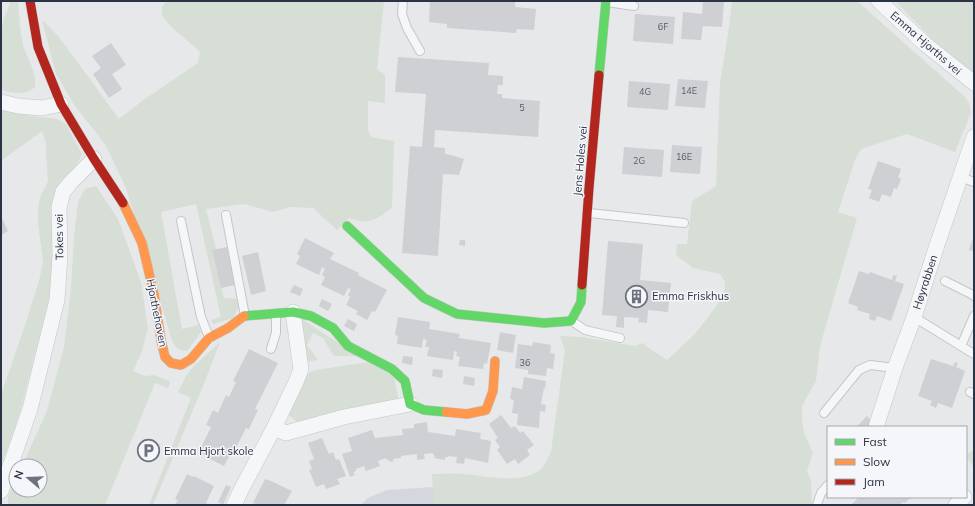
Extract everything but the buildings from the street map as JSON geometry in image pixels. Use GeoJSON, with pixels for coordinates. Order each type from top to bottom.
{"type":"FeatureCollection","features":[{"type":"Feature","properties":{"kind":"street"},"geometry":{"type":"LineString","coordinates":[[30,1],[38,47],[61,104],[94,159]]}},
{"type":"Feature","properties":{"kind":"street","name":"Emma Hjorths vei"},"geometry":{"type":"LineString","coordinates":[[879,1],[925,44],[974,83]]}},
{"type":"Feature","properties":{"kind":"street","name":"Jens Holes vei"},"geometry":{"type":"LineString","coordinates":[[572,321],[581,302],[606,2]]}},
{"type":"Feature","properties":{"kind":"street"},"geometry":{"type":"LineString","coordinates":[[1,102],[18,106],[42,108],[61,104]]}},
{"type":"Feature","properties":{"kind":"street","name":"Høyrabben"},"geometry":{"type":"LineString","coordinates":[[876,426],[895,368],[914,317],[937,244],[967,180],[974,137]]}},
{"type":"Feature","properties":{"kind":"street","name":"Hjorthehaven"},"geometry":{"type":"LineString","coordinates":[[94,159],[122,200],[142,243],[154,294],[165,357],[171,363],[180,365],[191,359],[209,338],[228,328],[245,316],[293,312],[311,316],[333,328],[348,346],[392,369],[404,380],[410,404]]}},
{"type":"Feature","properties":{"kind":"street","name":"Tokes vei"},"geometry":{"type":"LineString","coordinates":[[1,491],[30,409],[57,300],[60,256],[59,206],[63,192],[94,159]]}},
{"type":"Feature","properties":{"kind":"street"},"geometry":{"type":"LineString","coordinates":[[348,226],[424,298],[457,314],[544,323],[572,321]]}},
{"type":"Feature","properties":{"kind":"street"},"geometry":{"type":"LineString","coordinates":[[234,505],[274,428],[301,369],[293,312]]}},
{"type":"Feature","properties":{"kind":"street"},"geometry":{"type":"LineString","coordinates":[[274,428],[286,433],[344,417],[410,404],[424,410],[467,414],[486,410],[493,391],[495,361]]}},
{"type":"Feature","properties":{"kind":"lane"},"geometry":{"type":"LineString","coordinates":[[403,1],[402,14],[407,28],[420,51]]}},
{"type":"Feature","properties":{"kind":"lane"},"geometry":{"type":"LineString","coordinates":[[606,2],[634,6]]}},
{"type":"Feature","properties":{"kind":"lane"},"geometry":{"type":"LineString","coordinates":[[588,213],[684,223]]}},
{"type":"Feature","properties":{"kind":"lane"},"geometry":{"type":"LineString","coordinates":[[226,215],[245,316]]}},
{"type":"Feature","properties":{"kind":"lane"},"geometry":{"type":"LineString","coordinates":[[181,221],[201,317],[209,338]]}},
{"type":"Feature","properties":{"kind":"lane"},"geometry":{"type":"LineString","coordinates":[[945,281],[974,296]]}},
{"type":"Feature","properties":{"kind":"lane"},"geometry":{"type":"LineString","coordinates":[[271,349],[276,333],[276,313]]}},
{"type":"Feature","properties":{"kind":"lane"},"geometry":{"type":"LineString","coordinates":[[961,346],[974,316]]}},
{"type":"Feature","properties":{"kind":"lane"},"geometry":{"type":"LineString","coordinates":[[914,317],[974,354]]}},
{"type":"Feature","properties":{"kind":"lane"},"geometry":{"type":"LineString","coordinates":[[572,321],[585,330],[620,338]]}},
{"type":"Feature","properties":{"kind":"lane"},"geometry":{"type":"LineString","coordinates":[[824,413],[859,370],[870,365],[895,368]]}},
{"type":"Feature","properties":{"kind":"lane"},"geometry":{"type":"LineString","coordinates":[[817,505],[821,493],[827,486]]}},
{"type":"Feature","properties":{"kind":"shaded area"},"geometry":{"type":"Polygon","coordinates":[[[11,1],[18,1],[23,45],[35,76],[35,87],[23,93],[14,93],[1,90],[1,31],[4,18],[11,1]]]}},
{"type":"Feature","properties":{"kind":"shaded area"},"geometry":{"type":"Polygon","coordinates":[[[166,1],[384,1],[377,69],[385,75],[385,103],[368,101],[368,130],[371,137],[394,141],[392,208],[372,220],[362,221],[349,218],[337,230],[313,208],[290,207],[273,212],[244,204],[206,209],[216,249],[212,250],[224,298],[237,299],[238,309],[233,318],[213,324],[211,320],[221,317],[196,204],[161,212],[182,329],[198,325],[201,332],[187,351],[180,350],[176,347],[171,337],[126,188],[105,144],[75,106],[56,74],[42,20],[59,37],[119,119],[142,101],[198,63],[200,52],[175,30],[162,15],[162,7],[166,1]]]}},
{"type":"Feature","properties":{"kind":"shaded area"},"geometry":{"type":"Polygon","coordinates":[[[732,1],[857,1],[965,97],[969,103],[971,113],[955,152],[907,134],[861,149],[855,160],[838,212],[857,218],[820,346],[816,381],[802,406],[804,433],[813,453],[807,471],[811,480],[812,505],[434,505],[432,474],[518,478],[535,473],[543,467],[551,452],[565,350],[560,336],[581,337],[635,346],[643,343],[667,360],[696,333],[724,296],[725,282],[720,274],[693,268],[676,255],[677,244],[687,244],[692,201],[716,186],[720,83],[732,1]]]}},
{"type":"Feature","properties":{"kind":"shaded area"},"geometry":{"type":"Polygon","coordinates":[[[895,1],[974,1],[974,74],[931,38],[895,1]]]}},
{"type":"Feature","properties":{"kind":"shaded area"},"geometry":{"type":"Polygon","coordinates":[[[1,110],[57,119],[66,124],[82,154],[70,174],[53,283],[19,416],[1,466],[1,395],[26,322],[43,263],[38,223],[38,210],[40,197],[48,181],[46,143],[42,131],[1,161],[1,110]]]}},
{"type":"Feature","properties":{"kind":"shaded area"},"geometry":{"type":"Polygon","coordinates":[[[96,186],[118,219],[141,282],[148,328],[142,351],[133,371],[145,376],[154,375],[169,381],[170,384],[168,388],[155,383],[105,505],[8,505],[8,498],[48,498],[48,458],[26,458],[47,411],[64,347],[71,288],[78,202],[85,189],[96,186]]]}},
{"type":"Feature","properties":{"kind":"shaded area"},"geometry":{"type":"Polygon","coordinates":[[[299,317],[358,356],[334,356],[323,338],[313,333],[307,345],[318,360],[305,362],[299,317]]]}},
{"type":"Feature","properties":{"kind":"shaded area"},"geometry":{"type":"Polygon","coordinates":[[[220,342],[153,505],[149,505],[191,398],[178,392],[192,368],[220,342]]]}},
{"type":"Feature","properties":{"kind":"shaded area"},"geometry":{"type":"Polygon","coordinates":[[[369,362],[394,377],[399,402],[298,423],[287,413],[303,377],[315,370],[369,362]]]}},
{"type":"Feature","properties":{"kind":"shaded area"},"geometry":{"type":"Polygon","coordinates":[[[974,450],[974,468],[967,458],[967,454],[974,450]]]}},
{"type":"Feature","properties":{"kind":"shaded area"},"geometry":{"type":"Polygon","coordinates":[[[434,487],[434,505],[361,505],[368,498],[387,490],[434,487]]]}},
{"type":"Feature","properties":{"kind":"traffic: fast"},"geometry":{"type":"LineString","coordinates":[[599,75],[606,1]]}},
{"type":"Feature","properties":{"kind":"traffic: fast"},"geometry":{"type":"LineString","coordinates":[[347,226],[424,298],[457,314],[544,323],[571,321],[581,302],[582,285]]}},
{"type":"Feature","properties":{"kind":"traffic: fast"},"geometry":{"type":"LineString","coordinates":[[244,316],[293,312],[311,316],[333,328],[348,346],[392,369],[405,381],[410,404],[424,410],[446,412]]}},
{"type":"Feature","properties":{"kind":"traffic: slow"},"geometry":{"type":"LineString","coordinates":[[123,203],[142,243],[154,294],[165,357],[171,363],[181,365],[191,359],[209,338],[228,328],[244,316]]}},
{"type":"Feature","properties":{"kind":"traffic: slow"},"geometry":{"type":"LineString","coordinates":[[446,412],[467,414],[486,410],[493,391],[495,361]]}},
{"type":"Feature","properties":{"kind":"traffic: jam"},"geometry":{"type":"LineString","coordinates":[[30,1],[38,47],[61,104],[94,159],[123,203]]}},
{"type":"Feature","properties":{"kind":"traffic: jam"},"geometry":{"type":"LineString","coordinates":[[582,285],[599,75]]}},
{"type":"Feature","properties":{"kind":"place","name":"Emma Friskhus"},"geometry":{"type":"Point","coordinates":[637,296]}},
{"type":"Feature","properties":{"kind":"place","name":"Emma Hjort skole"},"geometry":{"type":"Point","coordinates":[149,451]}}]}
